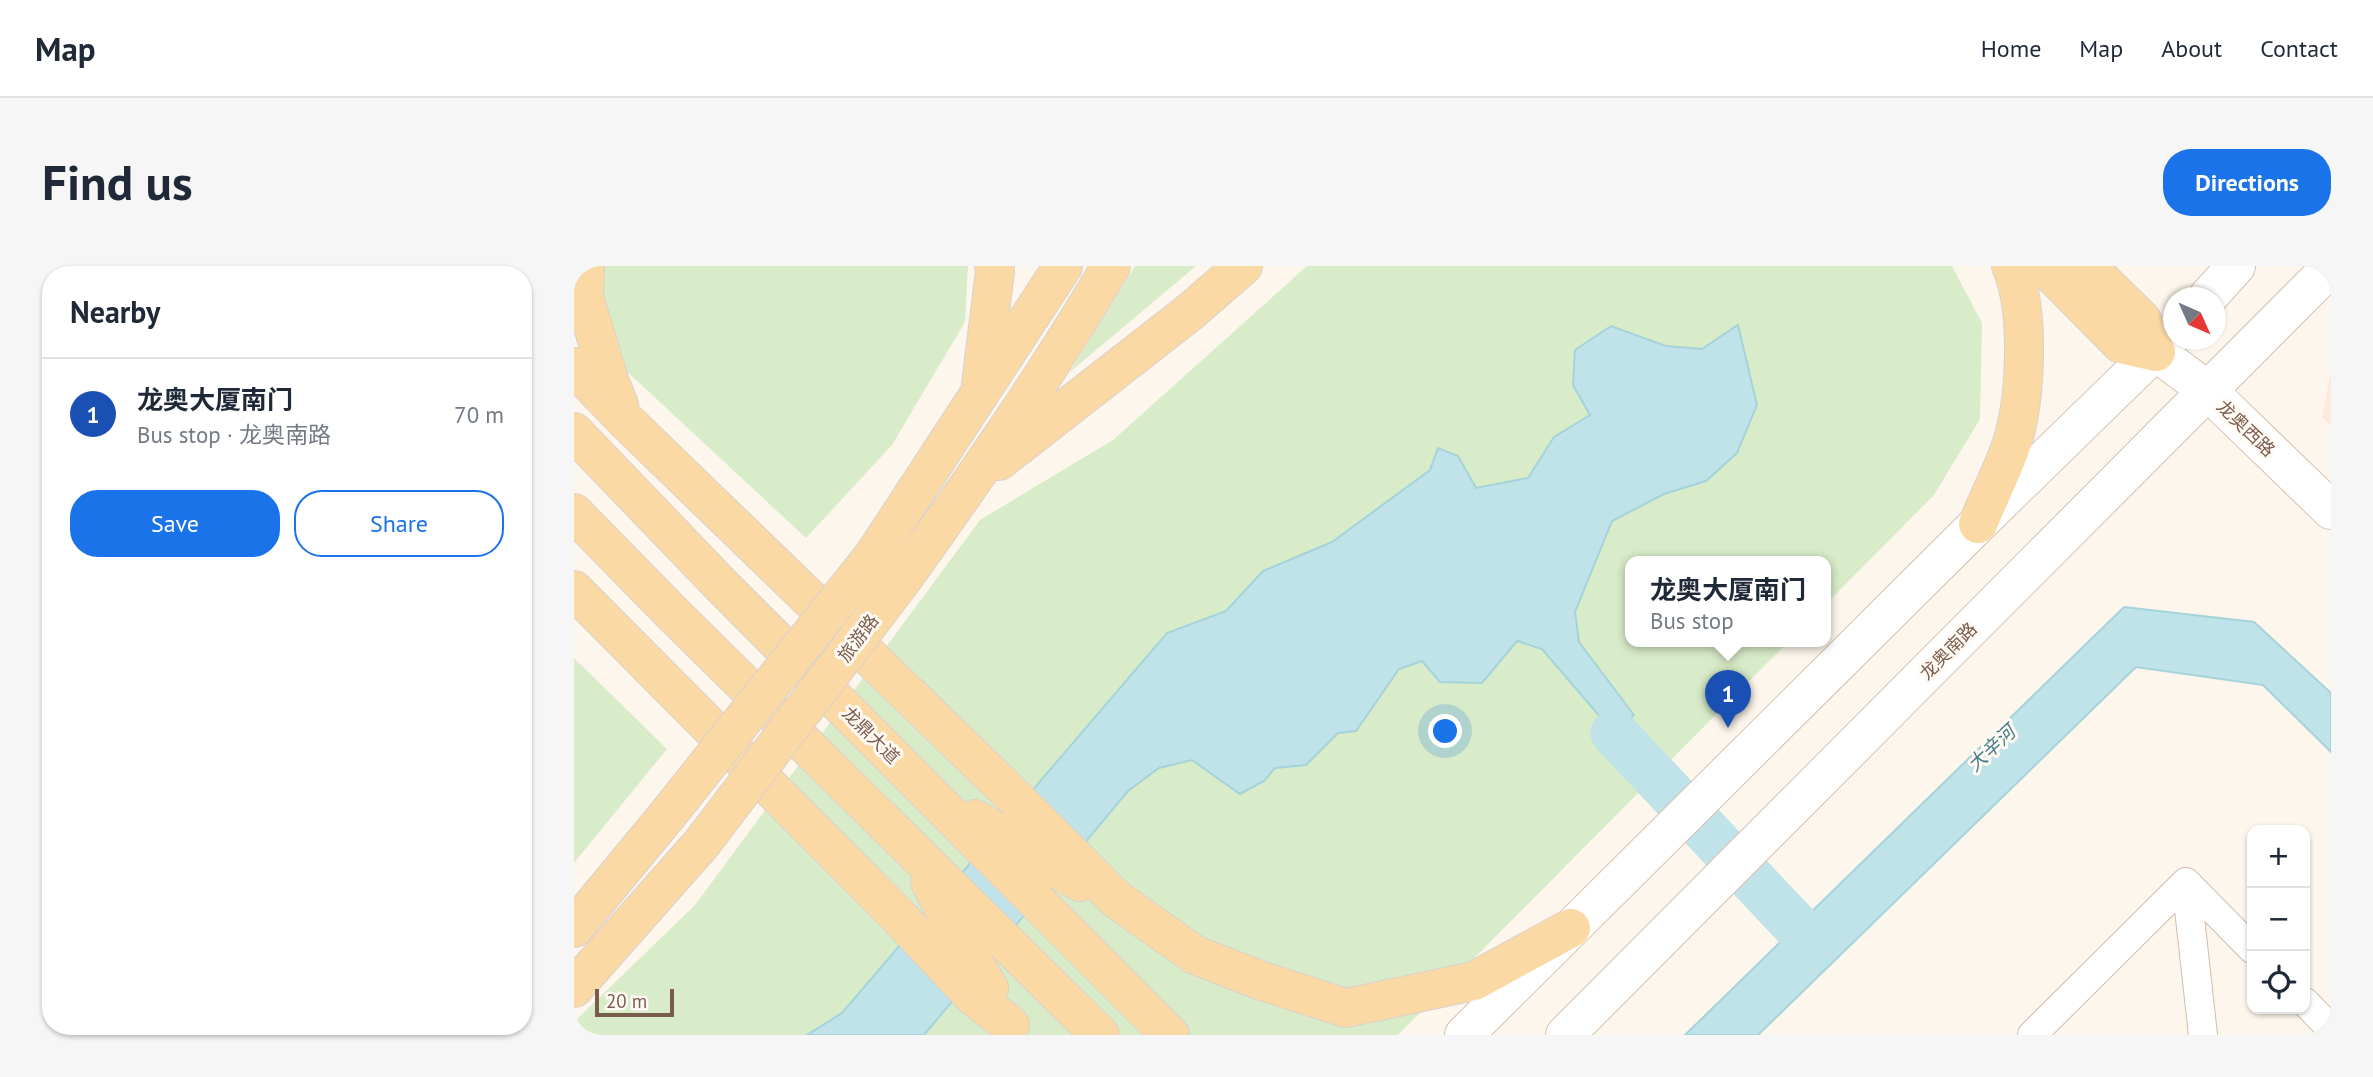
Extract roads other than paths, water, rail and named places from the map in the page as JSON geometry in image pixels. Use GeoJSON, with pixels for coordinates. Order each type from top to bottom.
{"type":"FeatureCollection","features":[{"type":"Feature","properties":{"kind":"main road"},"geometry":{"type":"LineString","coordinates":[[585,266],[584,297],[609,380],[626,421],[719,583]]}},
{"type":"Feature","properties":{"kind":"main road"},"geometry":{"type":"LineString","coordinates":[[979,396],[994,266]]}},
{"type":"Feature","properties":{"kind":"main road"},"geometry":{"type":"LineString","coordinates":[[580,917],[669,813],[874,555],[1063,266]]}},
{"type":"Feature","properties":{"kind":"main road","name":"旅游路"},"geometry":{"type":"LineString","coordinates":[[574,988],[702,843],[905,576],[972,481],[1080,318],[1111,266]]}},
{"type":"Feature","properties":{"kind":"main road"},"geometry":{"type":"LineString","coordinates":[[972,481],[1189,312],[1243,266]]}},
{"type":"Feature","properties":{"kind":"main road"},"geometry":{"type":"LineString","coordinates":[[1978,524],[2013,439],[2025,362],[2019,283],[2011,266]]}},
{"type":"Feature","properties":{"kind":"main road"},"geometry":{"type":"LineString","coordinates":[[2044,266],[2121,344],[2163,343]]}},
{"type":"Feature","properties":{"kind":"main road"},"geometry":{"type":"LineString","coordinates":[[2087,266],[2163,341]]}},
{"type":"Feature","properties":{"kind":"main road"},"geometry":{"type":"LineString","coordinates":[[2217,287],[2236,266]]}},
{"type":"Feature","properties":{"kind":"main road","name":"龙奥南路"},"geometry":{"type":"LineString","coordinates":[[1565,1035],[2331,267]]}},
{"type":"Feature","properties":{"kind":"main road"},"geometry":{"type":"LineString","coordinates":[[1464,1035],[1978,524],[2163,345]]}},
{"type":"Feature","properties":{"kind":"main road","name":"龙奥西路"},"geometry":{"type":"LineString","coordinates":[[2171,350],[2207,390],[2331,510]]}},
{"type":"Feature","properties":{"kind":"main road"},"geometry":{"type":"LineString","coordinates":[[574,367],[626,421],[1007,790],[1075,872]]}},
{"type":"Feature","properties":{"kind":"main road","name":"龙鼎大道"},"geometry":{"type":"LineString","coordinates":[[574,432],[719,583],[960,817],[1170,1035]]}},
{"type":"Feature","properties":{"kind":"main road"},"geometry":{"type":"LineString","coordinates":[[574,513],[906,844],[937,881],[1013,948],[1100,1035]]}},
{"type":"Feature","properties":{"kind":"main road"},"geometry":{"type":"LineString","coordinates":[[574,563],[672,613]]}},
{"type":"Feature","properties":{"kind":"main road"},"geometry":{"type":"LineString","coordinates":[[574,590],[900,918],[978,988],[1014,1030]]}},
{"type":"Feature","properties":{"kind":"main road"},"geometry":{"type":"LineString","coordinates":[[960,817],[1075,872],[1195,955],[1262,981],[1346,1008],[1474,981],[1571,928]]}},
{"type":"Feature","properties":{"kind":"main road"},"geometry":{"type":"LineString","coordinates":[[937,881],[978,988]]}},
{"type":"Feature","properties":{"kind":"street"},"geometry":{"type":"LineString","coordinates":[[2186,882],[2247,944]]}},
{"type":"Feature","properties":{"kind":"street"},"geometry":{"type":"LineString","coordinates":[[2032,1035],[2186,882]]}},
{"type":"Feature","properties":{"kind":"street"},"geometry":{"type":"LineString","coordinates":[[2186,882],[2203,1035]]}},
{"type":"Feature","properties":{"kind":"street"},"geometry":{"type":"LineString","coordinates":[[2310,1007],[2331,1029]]}},
{"type":"Feature","properties":{"kind":"water"},"geometry":{"type":"Polygon","coordinates":[[[1738,325],[1757,405],[1737,453],[1706,481],[1664,494],[1612,521],[1575,612],[1579,642],[1634,715],[1614,733],[1542,649],[1517,641],[1482,683],[1440,682],[1422,661],[1399,669],[1356,731],[1338,733],[1306,765],[1275,768],[1264,781],[1240,794],[1192,760],[1159,768],[1128,791],[924,1035],[807,1035],[842,1013],[1167,633],[1226,611],[1263,571],[1332,542],[1430,470],[1438,448],[1458,456],[1476,488],[1528,478],[1554,437],[1590,415],[1573,385],[1575,350],[1611,326],[1666,346],[1702,349],[1738,325]]]}},
{"type":"Feature","properties":{"kind":"water","name":"大辛河"},"geometry":{"type":"Polygon","coordinates":[[[2124,607],[2254,622],[2331,693],[2331,752],[2263,685],[2136,667],[1758,1035],[1685,1035],[2124,607]]]}},
{"type":"Feature","properties":{"kind":"waterway"},"geometry":{"type":"LineString","coordinates":[[1614,733],[1797,927]]}},
{"type":"Feature","properties":{"kind":"place","name":"龙奥大厦南门"},"geometry":{"type":"Point","coordinates":[1728,728]}}]}
